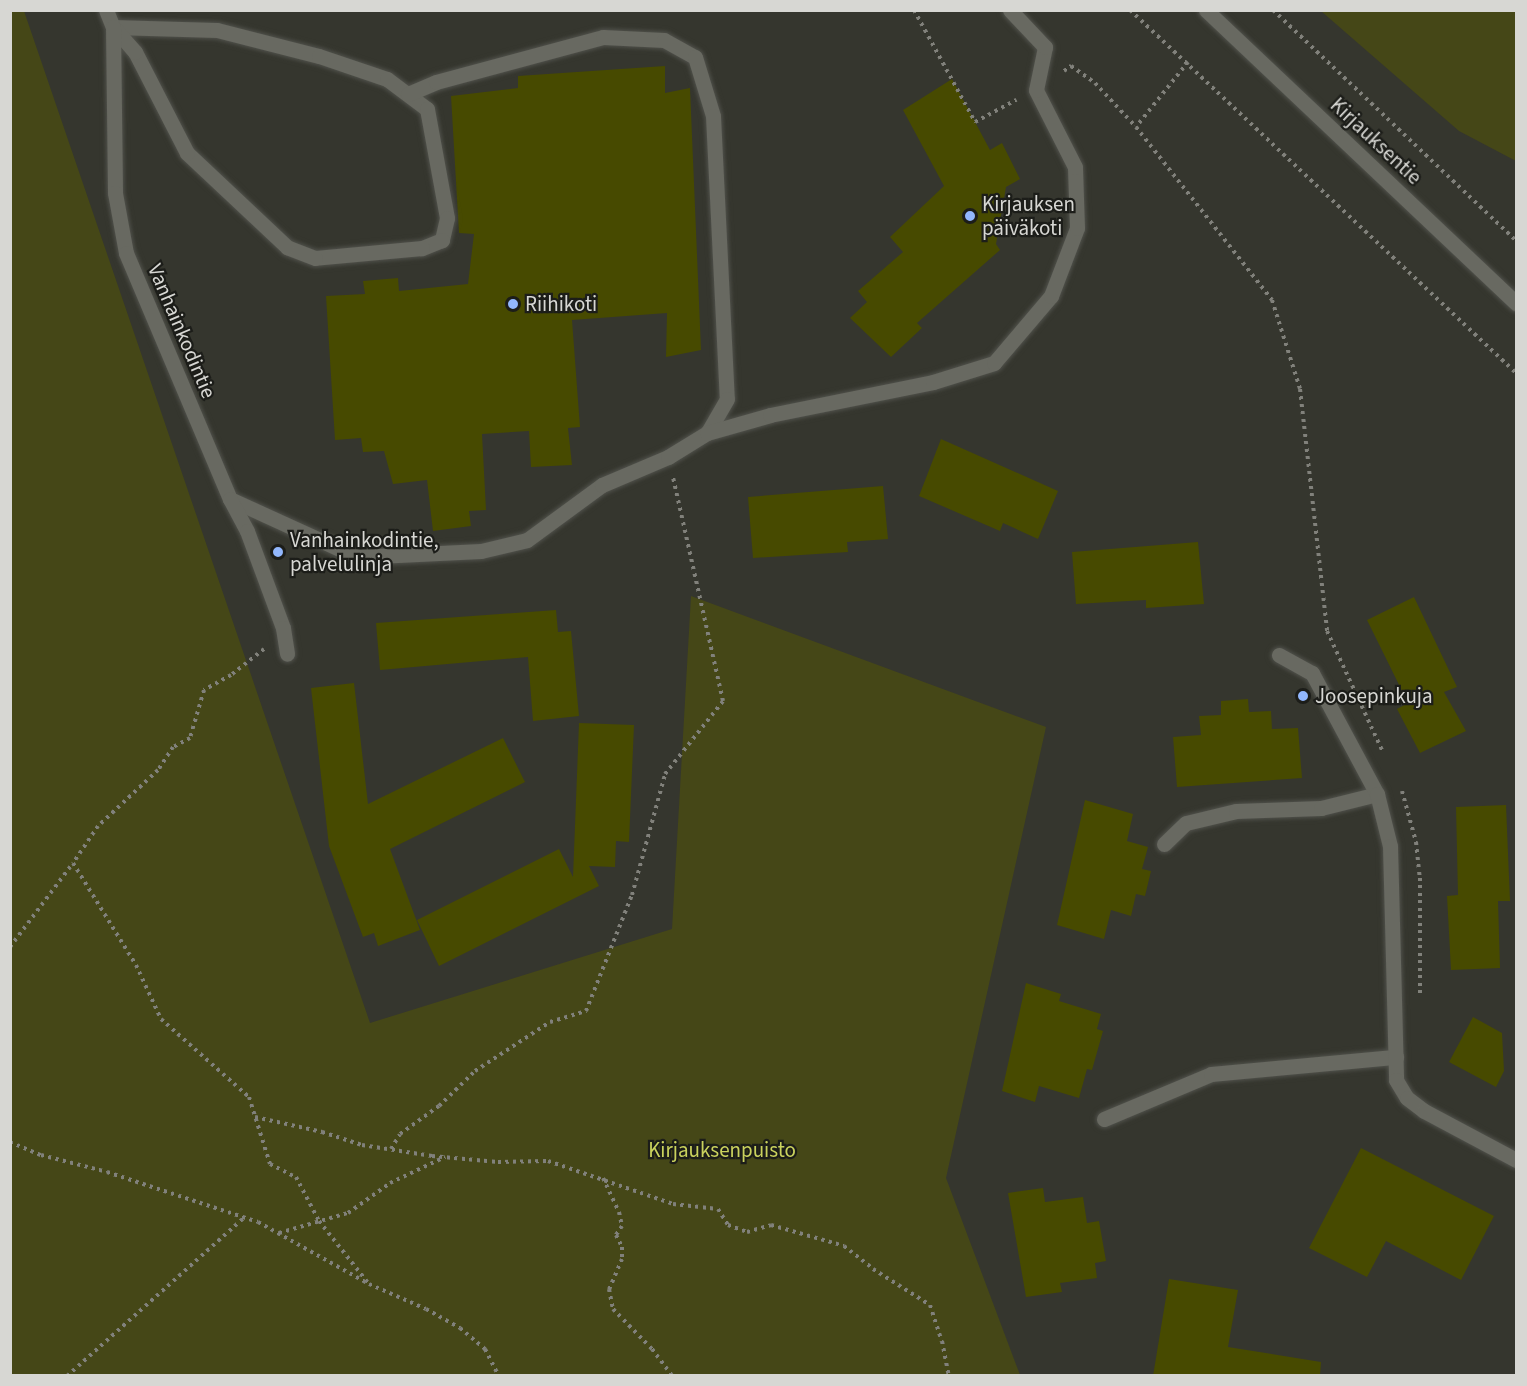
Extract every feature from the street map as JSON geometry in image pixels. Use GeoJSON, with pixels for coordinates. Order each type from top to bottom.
{"type":"FeatureCollection","features":[{"type":"Feature","properties":{"kind":"street","name":"Vanhainkodintie"},"geometry":{"type":"LineString","coordinates":[[106,10],[113,27],[116,194],[126,253],[230,500],[247,531],[282,628],[287,654]]}},
{"type":"Feature","properties":{"kind":"street"},"geometry":{"type":"LineString","coordinates":[[230,500],[357,557],[481,551],[527,540],[602,485],[668,458],[707,433],[770,415],[933,382],[994,363],[1051,296],[1077,228],[1075,167],[1036,90],[1045,47],[1010,10]]}},
{"type":"Feature","properties":{"kind":"street","name":"Kirjauksentie"},"geometry":{"type":"LineString","coordinates":[[1206,10],[1515,298]]}},
{"type":"Feature","properties":{"kind":"street"},"geometry":{"type":"LineString","coordinates":[[113,27],[217,30],[319,56],[387,79],[427,109],[447,218],[442,240],[422,248],[315,258],[287,247],[187,153],[135,52],[113,27]]}},
{"type":"Feature","properties":{"kind":"street"},"geometry":{"type":"LineString","coordinates":[[408,94],[436,82],[603,37],[664,40],[695,57],[713,116],[727,399],[707,433]]}},
{"type":"Feature","properties":{"kind":"street"},"geometry":{"type":"LineString","coordinates":[[1279,655],[1312,674],[1377,794],[1390,846],[1396,1080],[1407,1098],[1424,1111],[1516,1160]]}},
{"type":"Feature","properties":{"kind":"street"},"geometry":{"type":"LineString","coordinates":[[1164,844],[1186,823],[1236,811],[1321,808],[1377,794]]}},
{"type":"Feature","properties":{"kind":"street"},"geometry":{"type":"LineString","coordinates":[[1104,1119],[1211,1074],[1396,1057]]}},
{"type":"Feature","properties":{"kind":"path"},"geometry":{"type":"LineString","coordinates":[[1130,10],[1188,62],[1516,373]]}},
{"type":"Feature","properties":{"kind":"path"},"geometry":{"type":"LineString","coordinates":[[1273,10],[1516,241]]}},
{"type":"Feature","properties":{"kind":"path"},"geometry":{"type":"LineString","coordinates":[[1188,62],[1136,127],[1272,300],[1300,389],[1326,631],[1386,757]]}},
{"type":"Feature","properties":{"kind":"path"},"geometry":{"type":"LineString","coordinates":[[391,1149],[400,1134],[439,1106],[475,1071],[550,1022],[586,1011],[632,895],[665,774],[723,701],[668,458]]}},
{"type":"Feature","properties":{"kind":"path"},"geometry":{"type":"LineString","coordinates":[[10,947],[98,826],[158,770],[173,747],[190,738],[204,690],[255,658],[282,628]]}},
{"type":"Feature","properties":{"kind":"path"},"geometry":{"type":"LineString","coordinates":[[1401,789],[1416,842],[1420,878],[1420,1004]]}},
{"type":"Feature","properties":{"kind":"path"},"geometry":{"type":"LineString","coordinates":[[73,862],[136,965],[160,1019],[249,1097],[270,1164],[296,1177],[319,1221],[369,1284]]}},
{"type":"Feature","properties":{"kind":"path"},"geometry":{"type":"LineString","coordinates":[[255,1117],[322,1132],[362,1145],[498,1162],[548,1161],[603,1178],[673,1204],[718,1209],[728,1225],[747,1232],[771,1225],[844,1246],[873,1269],[930,1305],[942,1341],[949,1376]]}},
{"type":"Feature","properties":{"kind":"path"},"geometry":{"type":"LineString","coordinates":[[10,1142],[41,1155],[107,1172],[244,1218],[279,1233],[369,1284],[460,1328],[485,1348],[499,1376]]}},
{"type":"Feature","properties":{"kind":"path"},"geometry":{"type":"LineString","coordinates":[[279,1233],[348,1213],[390,1183],[449,1156]]}},
{"type":"Feature","properties":{"kind":"path"},"geometry":{"type":"LineString","coordinates":[[603,1178],[622,1226],[616,1235],[622,1247],[622,1259],[609,1289],[613,1309],[652,1349],[672,1376]]}},
{"type":"Feature","properties":{"kind":"path"},"geometry":{"type":"LineString","coordinates":[[67,1376],[244,1218]]}},
{"type":"Feature","properties":{"kind":"green space","name":"Kirjauksenpuisto"},"geometry":{"type":"Polygon","coordinates":[[[10,11],[24,11],[370,1023],[672,929],[691,596],[1046,727],[946,1178],[1020,1375],[11,1375],[10,11]]]}},
{"type":"Feature","properties":{"kind":"green space"},"geometry":{"type":"Polygon","coordinates":[[[1321,11],[1516,11],[1516,161],[1459,131],[1321,11]]]}},
{"type":"Feature","properties":{"kind":"building","name":"Riihikoti"},"geometry":{"type":"Polygon","coordinates":[[[665,66],[665,93],[690,88],[701,350],[666,357],[667,313],[572,320],[580,427],[568,428],[572,465],[531,467],[529,431],[482,434],[486,510],[469,511],[471,526],[433,531],[427,480],[393,484],[384,451],[363,452],[361,438],[335,440],[326,296],[365,294],[363,281],[398,278],[399,291],[468,284],[474,234],[459,233],[451,96],[518,88],[518,76],[665,66]]]}},
{"type":"Feature","properties":{"kind":"building","name":"Kirjauksen päiväkoti"},"geometry":{"type":"Polygon","coordinates":[[[952,79],[990,150],[1002,143],[1020,179],[1006,187],[996,244],[1000,250],[917,323],[922,328],[891,357],[850,318],[867,302],[858,291],[903,252],[890,237],[944,186],[903,110],[952,79]]]}},
{"type":"Feature","properties":{"kind":"building"},"geometry":{"type":"Polygon","coordinates":[[[941,439],[1058,491],[1038,539],[1003,523],[1000,531],[919,496],[941,439]]]}},
{"type":"Feature","properties":{"kind":"building"},"geometry":{"type":"Polygon","coordinates":[[[883,486],[888,539],[847,542],[848,552],[753,558],[748,497],[883,486]]]}},
{"type":"Feature","properties":{"kind":"building"},"geometry":{"type":"Polygon","coordinates":[[[1198,542],[1204,604],[1146,608],[1146,600],[1076,604],[1072,552],[1198,542]]]}},
{"type":"Feature","properties":{"kind":"building"},"geometry":{"type":"Polygon","coordinates":[[[1414,597],[1457,687],[1444,692],[1466,731],[1420,753],[1397,709],[1408,703],[1367,620],[1414,597]]]}},
{"type":"Feature","properties":{"kind":"building"},"geometry":{"type":"Polygon","coordinates":[[[556,610],[558,632],[571,631],[579,716],[533,721],[528,657],[380,670],[376,623],[556,610]]]}},
{"type":"Feature","properties":{"kind":"building"},"geometry":{"type":"Polygon","coordinates":[[[354,683],[368,804],[503,738],[525,782],[390,849],[420,930],[378,946],[374,933],[363,937],[329,846],[311,688],[354,683]]]}},
{"type":"Feature","properties":{"kind":"building"},"geometry":{"type":"Polygon","coordinates":[[[1248,699],[1249,712],[1271,711],[1272,729],[1298,728],[1302,778],[1177,787],[1173,737],[1201,735],[1199,716],[1221,715],[1221,701],[1248,699]]]}},
{"type":"Feature","properties":{"kind":"building"},"geometry":{"type":"Polygon","coordinates":[[[579,723],[634,725],[629,842],[616,841],[615,867],[589,866],[599,886],[439,966],[417,920],[559,849],[573,877],[579,723]]]}},
{"type":"Feature","properties":{"kind":"building"},"geometry":{"type":"Polygon","coordinates":[[[1085,800],[1133,814],[1127,841],[1148,847],[1142,869],[1151,871],[1145,896],[1136,894],[1131,916],[1111,910],[1104,939],[1057,925],[1085,800]]]}},
{"type":"Feature","properties":{"kind":"building"},"geometry":{"type":"Polygon","coordinates":[[[1506,805],[1510,901],[1498,901],[1500,968],[1451,970],[1447,896],[1458,895],[1456,807],[1506,805]]]}},
{"type":"Feature","properties":{"kind":"building"},"geometry":{"type":"Polygon","coordinates":[[[1026,983],[1061,994],[1059,1001],[1101,1014],[1097,1029],[1103,1031],[1092,1070],[1087,1069],[1079,1098],[1039,1086],[1035,1102],[1002,1091],[1026,983]]]}},
{"type":"Feature","properties":{"kind":"building"},"geometry":{"type":"Polygon","coordinates":[[[1473,1017],[1502,1033],[1504,1071],[1496,1087],[1449,1062],[1473,1017]]]}},
{"type":"Feature","properties":{"kind":"building"},"geometry":{"type":"Polygon","coordinates":[[[1361,1148],[1494,1216],[1461,1280],[1386,1241],[1367,1277],[1309,1248],[1361,1148]]]}},
{"type":"Feature","properties":{"kind":"building"},"geometry":{"type":"Polygon","coordinates":[[[1043,1188],[1045,1202],[1083,1197],[1087,1223],[1099,1221],[1106,1261],[1095,1263],[1097,1278],[1060,1283],[1062,1292],[1026,1297],[1008,1193],[1043,1188]]]}},
{"type":"Feature","properties":{"kind":"building"},"geometry":{"type":"Polygon","coordinates":[[[1169,1279],[1238,1290],[1228,1347],[1321,1362],[1320,1376],[1153,1376],[1169,1279]]]}},
{"type":"Feature","properties":{"kind":"place","name":"Kirjauksen päiväkoti"},"geometry":{"type":"Point","coordinates":[970,216]}},
{"type":"Feature","properties":{"kind":"place","name":"Riihikoti"},"geometry":{"type":"Point","coordinates":[513,304]}},
{"type":"Feature","properties":{"kind":"place","name":"Vanhainkodintie, palvelulinja"},"geometry":{"type":"Point","coordinates":[278,552]}},
{"type":"Feature","properties":{"kind":"place","name":"Joosepinkuja"},"geometry":{"type":"Point","coordinates":[1303,696]}}]}
